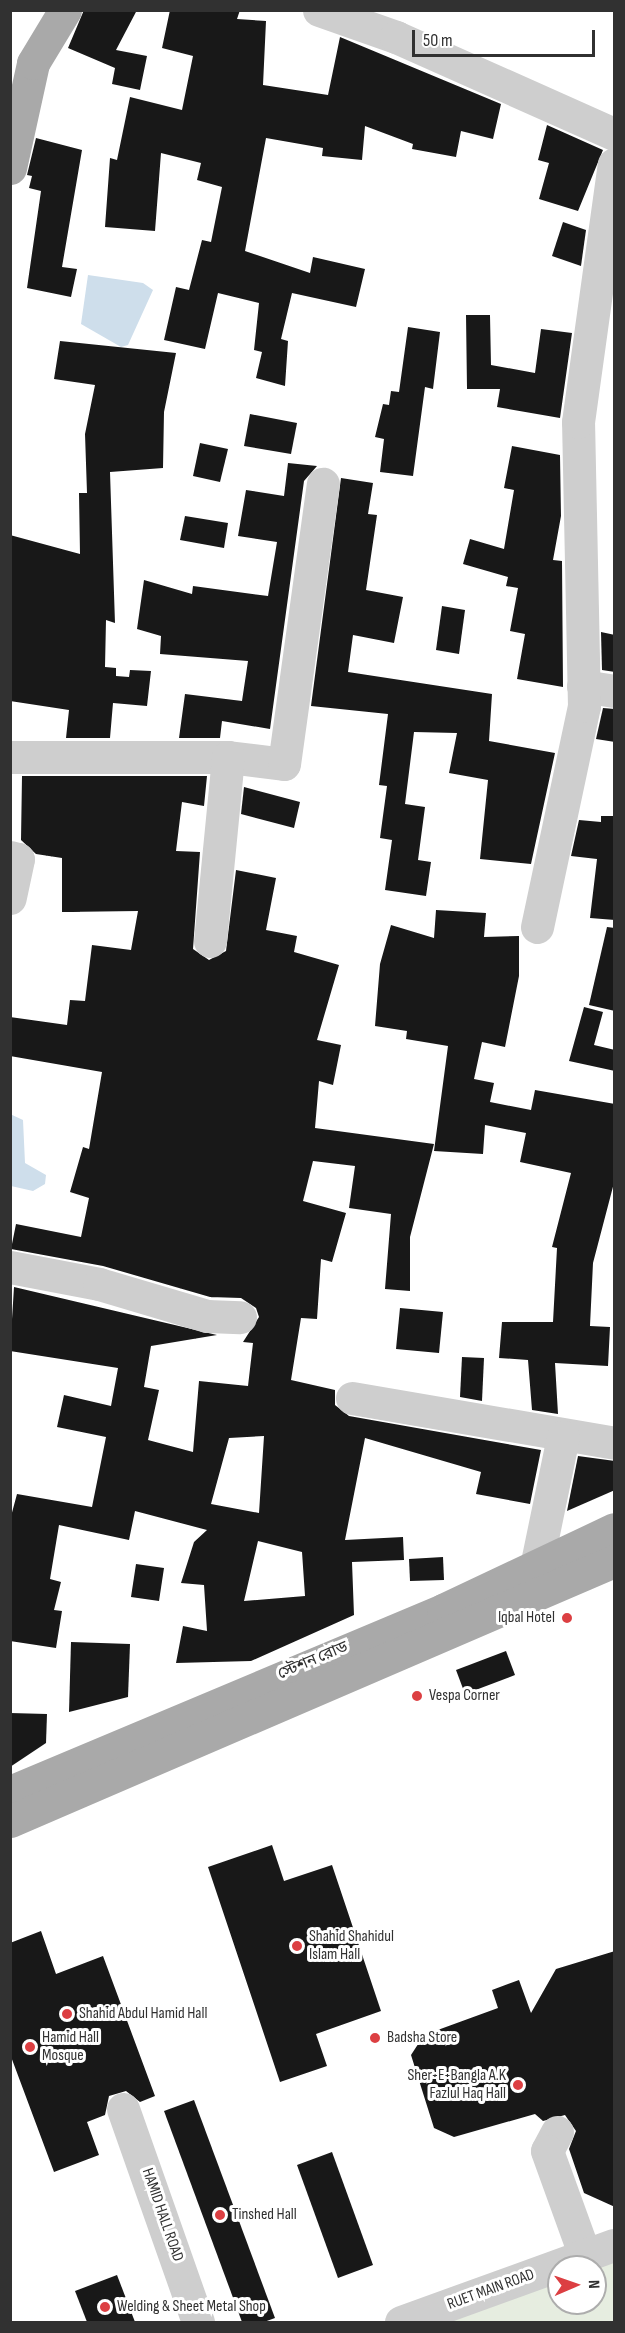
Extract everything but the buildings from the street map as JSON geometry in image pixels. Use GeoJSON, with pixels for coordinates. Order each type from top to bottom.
{"type":"FeatureCollection","features":[{"type":"Feature","properties":{"kind":"main road"},"geometry":{"type":"LineString","coordinates":[[10,168],[33,63],[65,10]]}},
{"type":"Feature","properties":{"kind":"main road","name":"স্টেশন রোড"},"geometry":{"type":"LineString","coordinates":[[10,1792],[537,1567],[615,1529]]}},
{"type":"Feature","properties":{"kind":"main road","name":"স্টেশন রোড"},"geometry":{"type":"LineString","coordinates":[[10,1821],[615,1561]]}},
{"type":"Feature","properties":{"kind":"street"},"geometry":{"type":"LineString","coordinates":[[319,10],[396,38],[615,134]]}},
{"type":"Feature","properties":{"kind":"street"},"geometry":{"type":"LineString","coordinates":[[537,927],[599,689],[578,422],[615,164]]}},
{"type":"Feature","properties":{"kind":"street"},"geometry":{"type":"LineString","coordinates":[[10,757],[228,757],[284,764],[322,484]]}},
{"type":"Feature","properties":{"kind":"street"},"geometry":{"type":"LineString","coordinates":[[210,941],[228,757]]}},
{"type":"Feature","properties":{"kind":"street"},"geometry":{"type":"LineString","coordinates":[[10,857],[18,859],[10,898]]}},
{"type":"Feature","properties":{"kind":"street"},"geometry":{"type":"LineString","coordinates":[[10,1267],[99,1284],[207,1316],[240,1317]]}},
{"type":"Feature","properties":{"kind":"street"},"geometry":{"type":"LineString","coordinates":[[352,1398],[563,1437],[615,1443]]}},
{"type":"Feature","properties":{"kind":"street"},"geometry":{"type":"LineString","coordinates":[[537,1567],[563,1437]]}},
{"type":"Feature","properties":{"kind":"street","name":"HAMID HALL ROAD"},"geometry":{"type":"LineString","coordinates":[[123,2109],[198,2322]]}},
{"type":"Feature","properties":{"kind":"street"},"geometry":{"type":"LineString","coordinates":[[557,2132],[547,2151],[600,2250]]}},
{"type":"Feature","properties":{"kind":"street","name":"RUET MAIN ROAD"},"geometry":{"type":"LineString","coordinates":[[401,2322],[600,2250]]}},
{"type":"Feature","properties":{"kind":"shaded area"},"geometry":{"type":"Polygon","coordinates":[[[614,2245],[614,2322],[401,2322],[547,2269],[547,2315],[607,2315],[607,2255],[586,2255],[614,2245]]]}},
{"type":"Feature","properties":{"kind":"water"},"geometry":{"type":"Polygon","coordinates":[[[88,275],[143,283],[153,290],[128,345],[121,347],[81,324],[88,275]]]}},
{"type":"Feature","properties":{"kind":"water"},"geometry":{"type":"Polygon","coordinates":[[[10,1114],[23,1120],[25,1163],[46,1175],[45,1184],[33,1191],[11,1186],[10,1114]]]}},
{"type":"Feature","properties":{"kind":"place","name":"Iqbal Hotel"},"geometry":{"type":"Point","coordinates":[567,1618]}},
{"type":"Feature","properties":{"kind":"place","name":"Vespa Corner"},"geometry":{"type":"Point","coordinates":[417,1696]}},
{"type":"Feature","properties":{"kind":"place","name":"Shahid Shahidul Islam Hall"},"geometry":{"type":"Point","coordinates":[297,1946]}},
{"type":"Feature","properties":{"kind":"place","name":"Shahid Abdul Hamid Hall"},"geometry":{"type":"Point","coordinates":[67,2014]}},
{"type":"Feature","properties":{"kind":"place","name":"Badsha Store"},"geometry":{"type":"Point","coordinates":[375,2038]}},
{"type":"Feature","properties":{"kind":"place","name":"Hamid Hall Mosque"},"geometry":{"type":"Point","coordinates":[30,2047]}},
{"type":"Feature","properties":{"kind":"place","name":"Sher-E-Bangla A.K Fazlul Haq Hall"},"geometry":{"type":"Point","coordinates":[518,2085]}},
{"type":"Feature","properties":{"kind":"place","name":"Tinshed Hall"},"geometry":{"type":"Point","coordinates":[220,2215]}},
{"type":"Feature","properties":{"kind":"place","name":"Welding & Sheet Metal Shop"},"geometry":{"type":"Point","coordinates":[105,2307]}}]}
